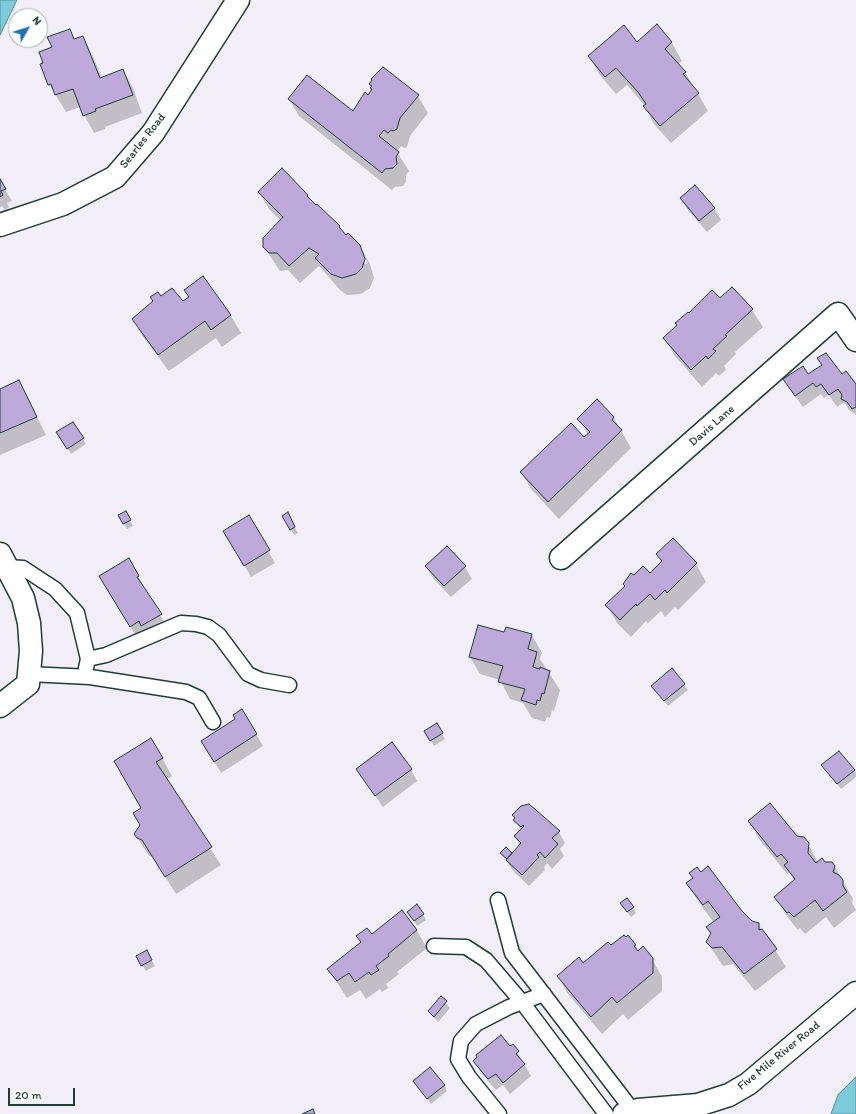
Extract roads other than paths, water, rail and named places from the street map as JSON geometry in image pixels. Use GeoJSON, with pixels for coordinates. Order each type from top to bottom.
{"type":"FeatureCollection","features":[{"type":"Feature","properties":{"kind":"street","name":"Searles Road"},"geometry":{"type":"LineString","coordinates":[[0,224],[63,204],[115,177],[153,133],[234,2]]}},
{"type":"Feature","properties":{"kind":"street","name":"Davis Lane"},"geometry":{"type":"LineString","coordinates":[[561,558],[838,314],[856,340]]}},
{"type":"Feature","properties":{"kind":"street"},"geometry":{"type":"LineString","coordinates":[[0,706],[28,684],[31,651],[29,622],[23,598],[3,560]]}},
{"type":"Feature","properties":{"kind":"street","name":"Five Mile River Road"},"geometry":{"type":"LineString","coordinates":[[629,1113],[698,1104],[729,1095],[748,1084],[856,993]]}},
{"type":"Feature","properties":{"kind":"lane"},"geometry":{"type":"LineString","coordinates":[[3,560],[23,568],[55,589],[77,613],[88,660],[84,677]]}},
{"type":"Feature","properties":{"kind":"lane"},"geometry":{"type":"LineString","coordinates":[[88,660],[106,655],[181,623],[196,624],[208,627],[219,635],[248,674],[261,680],[289,685]]}},
{"type":"Feature","properties":{"kind":"lane"},"geometry":{"type":"LineString","coordinates":[[29,674],[84,677],[186,692],[199,698],[213,722]]}},
{"type":"Feature","properties":{"kind":"lane"},"geometry":{"type":"LineString","coordinates":[[498,900],[512,953],[544,994],[629,1113]]}},
{"type":"Feature","properties":{"kind":"lane"},"geometry":{"type":"LineString","coordinates":[[434,946],[466,947],[486,960],[522,1002],[606,1114]]}},
{"type":"Feature","properties":{"kind":"lane"},"geometry":{"type":"LineString","coordinates":[[499,1114],[469,1077],[458,1060],[461,1042],[476,1024],[522,1002],[544,994]]}},
{"type":"Feature","properties":{"kind":"water"},"geometry":{"type":"Polygon","coordinates":[[[0,0],[17,0],[13,8],[8,8],[8,19],[0,35],[0,0]]]}},
{"type":"Feature","properties":{"kind":"water"},"geometry":{"type":"Polygon","coordinates":[[[856,1077],[856,1114],[831,1114],[838,1095],[856,1077]]]}}]}
